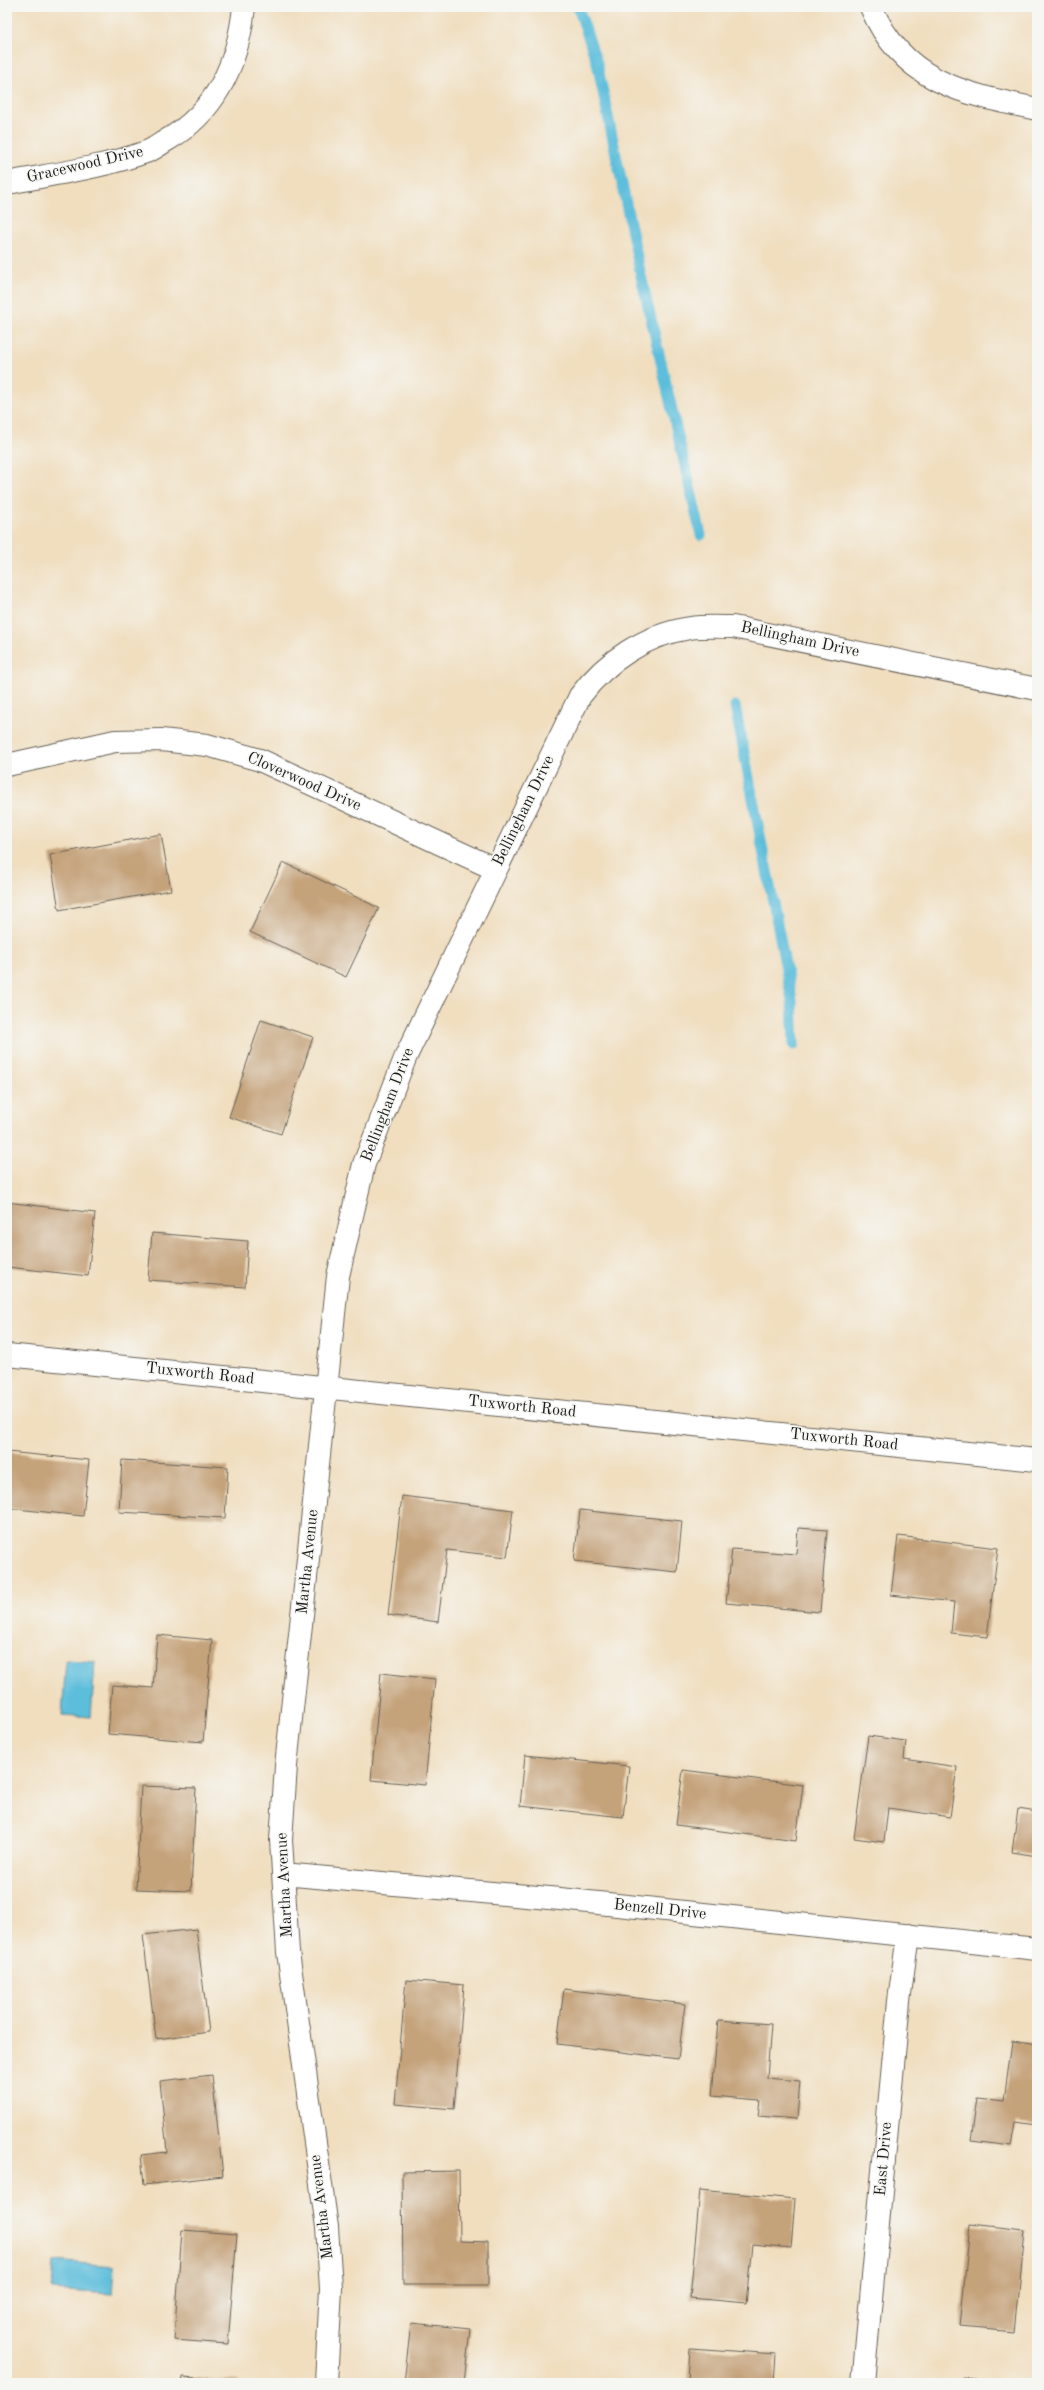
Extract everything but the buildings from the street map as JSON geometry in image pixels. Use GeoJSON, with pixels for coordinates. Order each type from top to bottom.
{"type":"FeatureCollection","features":[{"type":"Feature","properties":{"kind":"street","name":"Gracewood Drive"},"geometry":{"type":"LineString","coordinates":[[7,183],[94,167],[148,152],[186,129],[207,108],[230,68],[241,36],[244,7]]}},
{"type":"Feature","properties":{"kind":"street"},"geometry":{"type":"LineString","coordinates":[[871,7],[888,37],[909,62],[940,83],[973,96],[1037,109]]}},
{"type":"Feature","properties":{"kind":"street","name":"Bellingham Drive"},"geometry":{"type":"LineString","coordinates":[[327,1386],[338,1276],[364,1164],[406,1056],[495,869],[580,696],[598,673],[623,654],[653,638],[690,628],[733,627],[1037,689]]}},
{"type":"Feature","properties":{"kind":"street","name":"Cloverwood Drive"},"geometry":{"type":"LineString","coordinates":[[7,765],[69,749],[115,741],[161,740],[207,745],[260,760],[495,869]]}},
{"type":"Feature","properties":{"kind":"street","name":"Tuxworth Road"},"geometry":{"type":"LineString","coordinates":[[7,1354],[1037,1460]]}},
{"type":"Feature","properties":{"kind":"street","name":"Martha Avenue"},"geometry":{"type":"LineString","coordinates":[[326,2383],[330,2288],[326,2227],[288,1952],[281,1840],[286,1766],[327,1386]]}},
{"type":"Feature","properties":{"kind":"street","name":"Benzell Drive"},"geometry":{"type":"LineString","coordinates":[[283,1874],[560,1899],[1037,1949]]}},
{"type":"Feature","properties":{"kind":"street","name":"East Drive"},"geometry":{"type":"LineString","coordinates":[[863,2383],[898,2009],[908,1935]]}},
{"type":"Feature","properties":{"kind":"water"},"geometry":{"type":"Polygon","coordinates":[[[66,1660],[95,1662],[91,1717],[62,1715],[66,1660]]]}},
{"type":"Feature","properties":{"kind":"water"},"geometry":{"type":"Polygon","coordinates":[[[54,2261],[114,2266],[112,2294],[52,2290],[54,2261]]]}},
{"type":"Feature","properties":{"kind":"waterway"},"geometry":{"type":"LineString","coordinates":[[578,7],[597,63],[641,276],[701,535]]}},
{"type":"Feature","properties":{"kind":"waterway"},"geometry":{"type":"LineString","coordinates":[[735,706],[792,1000],[794,1045]]}}]}
